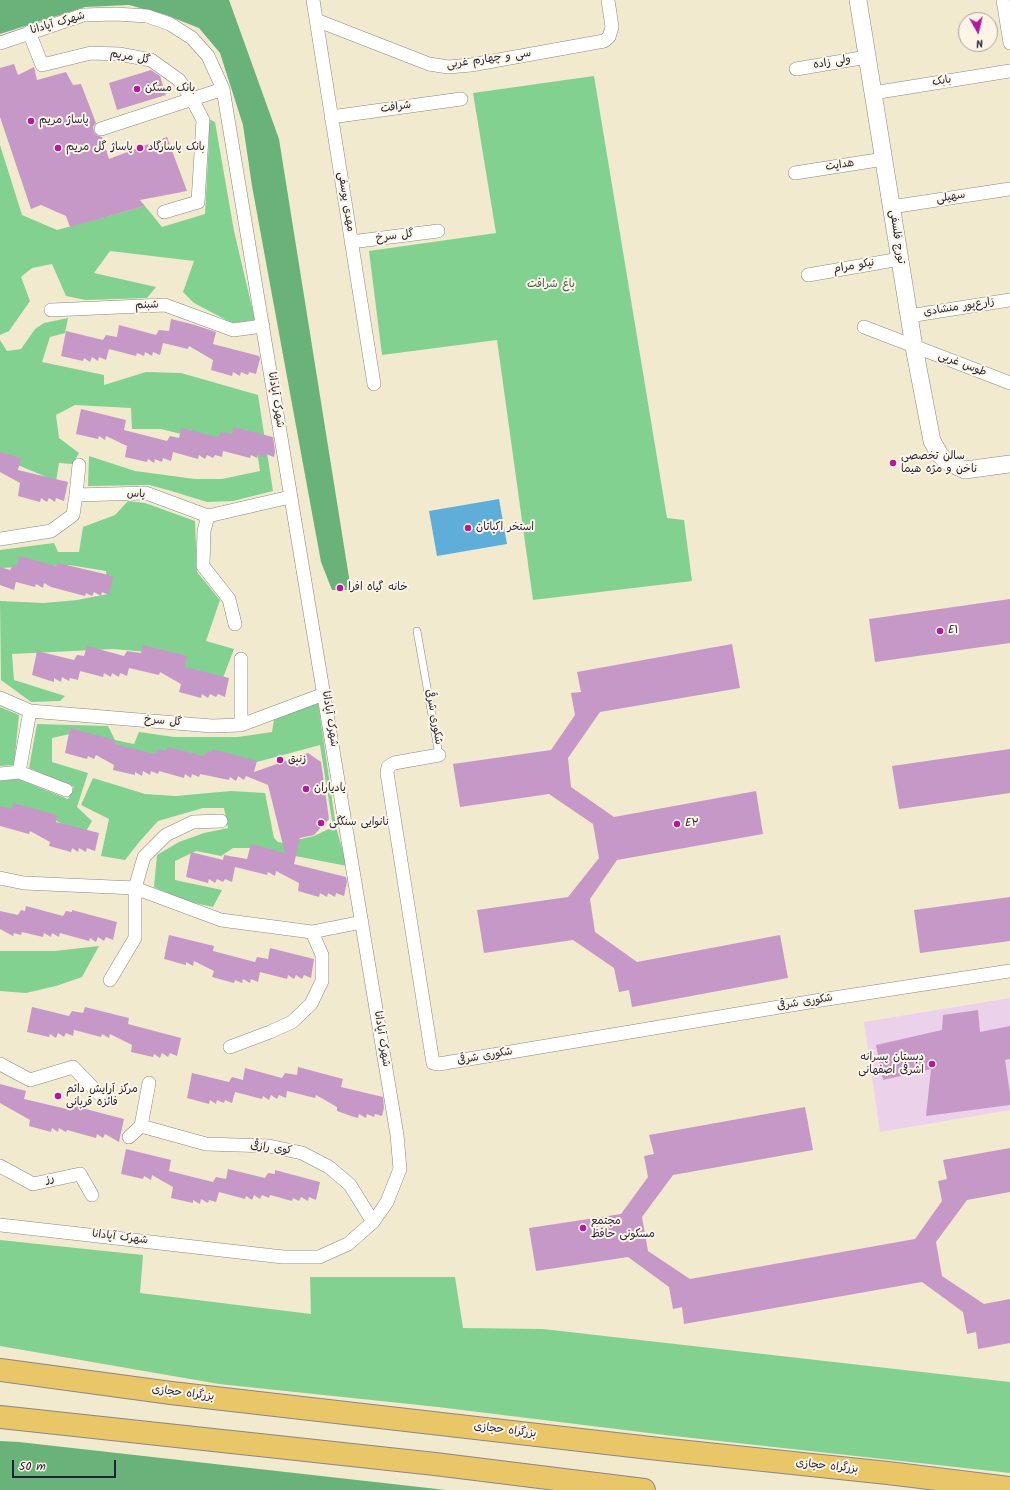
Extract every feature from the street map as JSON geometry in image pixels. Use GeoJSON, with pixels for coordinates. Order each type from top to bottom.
{"type":"FeatureCollection","features":[{"type":"Feature","properties":{"kind":"highway","name":"بزرگراه حجازی"},"geometry":{"type":"LineString","coordinates":[[4,1370],[172,1393],[1010,1488]]}},
{"type":"Feature","properties":{"kind":"highway"},"geometry":{"type":"LineString","coordinates":[[0,1417],[435,1464],[644,1490]]}},
{"type":"Feature","properties":{"kind":"street","name":"مهدی یوسفی"},"geometry":{"type":"LineString","coordinates":[[313,0],[374,384]]}},
{"type":"Feature","properties":{"kind":"street","name":"سی و چهارم غربی"},"geometry":{"type":"LineString","coordinates":[[316,20],[429,64],[448,67],[471,65],[604,41],[609,37],[612,27],[608,0]]}},
{"type":"Feature","properties":{"kind":"street","name":"تورج فلسفی"},"geometry":{"type":"LineString","coordinates":[[858,0],[914,347],[932,441],[940,455],[952,465],[965,470],[1010,464]]}},
{"type":"Feature","properties":{"kind":"street"},"geometry":{"type":"LineString","coordinates":[[1004,0],[1010,43]]}},
{"type":"Feature","properties":{"kind":"street","name":"شهرک آپادانا"},"geometry":{"type":"LineString","coordinates":[[0,43],[83,15],[116,14],[146,16],[170,24],[192,38],[208,56],[223,89],[397,1135],[400,1169],[387,1202],[373,1222],[348,1244],[319,1257],[283,1257],[0,1225]]}},
{"type":"Feature","properties":{"kind":"street","name":"گل مریم"},"geometry":{"type":"LineString","coordinates":[[29,32],[42,65],[91,53],[119,54],[152,60],[179,80],[192,99],[203,120],[198,202],[164,212]]}},
{"type":"Feature","properties":{"kind":"street","name":"ولی زاده"},"geometry":{"type":"LineString","coordinates":[[796,69],[867,57]]}},
{"type":"Feature","properties":{"kind":"street","name":"بابک"},"geometry":{"type":"LineString","coordinates":[[873,93],[1010,71]]}},
{"type":"Feature","properties":{"kind":"street"},"geometry":{"type":"LineString","coordinates":[[101,128],[223,89]]}},
{"type":"Feature","properties":{"kind":"street","name":"شرافت"},"geometry":{"type":"LineString","coordinates":[[332,117],[461,100]]}},
{"type":"Feature","properties":{"kind":"street","name":"هدایت"},"geometry":{"type":"LineString","coordinates":[[795,173],[884,159]]}},
{"type":"Feature","properties":{"kind":"street","name":"سهیلی"},"geometry":{"type":"LineString","coordinates":[[891,207],[1010,189]]}},
{"type":"Feature","properties":{"kind":"street","name":"گل سرخ"},"geometry":{"type":"LineString","coordinates":[[351,242],[438,231]]}},
{"type":"Feature","properties":{"kind":"street","name":"نیکو مرام"},"geometry":{"type":"LineString","coordinates":[[808,275],[900,259]]}},
{"type":"Feature","properties":{"kind":"street","name":"زارع‌پور منشادی"},"geometry":{"type":"LineString","coordinates":[[909,316],[1010,300]]}},
{"type":"Feature","properties":{"kind":"street","name":"شبنم"},"geometry":{"type":"LineString","coordinates":[[51,310],[165,305],[234,330],[263,326]]}},
{"type":"Feature","properties":{"kind":"street","name":"طوس غربی"},"geometry":{"type":"LineString","coordinates":[[864,327],[1010,383]]}},
{"type":"Feature","properties":{"kind":"street"},"geometry":{"type":"LineString","coordinates":[[0,539],[51,531],[74,515],[80,465]]}},
{"type":"Feature","properties":{"kind":"street","name":"یاس"},"geometry":{"type":"LineString","coordinates":[[76,495],[146,493],[208,516]]}},
{"type":"Feature","properties":{"kind":"street"},"geometry":{"type":"LineString","coordinates":[[235,624],[229,599],[203,566],[204,531],[208,516],[290,497]]}},
{"type":"Feature","properties":{"kind":"street"},"geometry":{"type":"LineString","coordinates":[[241,659],[241,725]]}},
{"type":"Feature","properties":{"kind":"street","name":"گل سرخ"},"geometry":{"type":"LineString","coordinates":[[0,698],[30,711],[212,726],[241,725],[324,694]]}},
{"type":"Feature","properties":{"kind":"street"},"geometry":{"type":"LineString","coordinates":[[20,772],[30,711]]}},
{"type":"Feature","properties":{"kind":"street","name":"شکوری شرقی"},"geometry":{"type":"LineString","coordinates":[[439,755],[394,763],[388,767],[387,773],[433,1063],[439,1064],[797,1004],[1010,971]]}},
{"type":"Feature","properties":{"kind":"street"},"geometry":{"type":"LineString","coordinates":[[0,774],[20,772],[66,790]]}},
{"type":"Feature","properties":{"kind":"street"},"geometry":{"type":"LineString","coordinates":[[110,980],[135,938],[135,888],[144,857],[166,835],[193,822],[221,821]]}},
{"type":"Feature","properties":{"kind":"street"},"geometry":{"type":"LineString","coordinates":[[0,878],[24,883],[135,888],[221,920],[312,932],[362,922]]}},
{"type":"Feature","properties":{"kind":"street"},"geometry":{"type":"LineString","coordinates":[[230,1047],[292,1022],[311,1004],[322,981],[322,955],[312,932]]}},
{"type":"Feature","properties":{"kind":"street"},"geometry":{"type":"LineString","coordinates":[[0,1064],[30,1080],[73,1067],[100,1095]]}},
{"type":"Feature","properties":{"kind":"street"},"geometry":{"type":"LineString","coordinates":[[129,1137],[141,1126],[149,1083]]}},
{"type":"Feature","properties":{"kind":"street","name":"کوی رازقی"},"geometry":{"type":"LineString","coordinates":[[141,1126],[206,1144],[269,1146],[302,1154],[329,1167],[350,1185],[373,1222]]}},
{"type":"Feature","properties":{"kind":"street","name":"رز"},"geometry":{"type":"LineString","coordinates":[[0,1166],[33,1184],[80,1174],[92,1195]]}},
{"type":"Feature","properties":{"kind":"lane","name":"شکوری شرقی"},"geometry":{"type":"LineString","coordinates":[[417,631],[439,755]]}},
{"type":"Feature","properties":{"kind":"shaded area"},"geometry":{"type":"Polygon","coordinates":[[[1010,998],[1010,1110],[880,1132],[864,1022],[1010,998]]]}},
{"type":"Feature","properties":{"kind":"green space"},"geometry":{"type":"Polygon","coordinates":[[[0,0],[229,0],[279,139],[351,590],[332,590],[321,562],[252,186],[243,125],[220,53],[199,28],[166,15],[129,5],[85,7],[0,34],[0,0]]]}},
{"type":"Feature","properties":{"kind":"green space","name":"باغ شرافت"},"geometry":{"type":"Polygon","coordinates":[[[594,76],[667,518],[684,520],[692,581],[533,600],[497,340],[382,355],[369,251],[496,233],[473,93],[594,76]]]}},
{"type":"Feature","properties":{"kind":"green space"},"geometry":{"type":"Polygon","coordinates":[[[209,119],[215,122],[234,231],[255,320],[232,323],[194,303],[183,292],[194,261],[110,251],[94,273],[156,287],[147,298],[86,300],[66,296],[52,264],[32,268],[21,277],[30,301],[9,331],[0,335],[0,145],[22,215],[57,230],[145,206],[162,227],[205,214],[209,119]]]}},
{"type":"Feature","properties":{"kind":"green space"},"geometry":{"type":"Polygon","coordinates":[[[68,318],[65,333],[50,337],[42,362],[104,375],[104,385],[146,372],[181,373],[258,395],[273,491],[233,501],[207,502],[149,485],[88,486],[89,456],[135,471],[195,479],[222,479],[260,471],[255,439],[214,442],[161,429],[132,429],[131,408],[75,405],[56,415],[59,438],[79,453],[73,464],[59,463],[56,481],[20,466],[0,461],[0,340],[7,351],[21,349],[35,329],[44,323],[68,318]]]}},
{"type":"Feature","properties":{"kind":"green space"},"geometry":{"type":"Polygon","coordinates":[[[128,501],[145,503],[195,521],[197,572],[220,600],[206,641],[234,649],[221,683],[148,652],[113,649],[12,654],[14,680],[65,696],[60,701],[31,702],[1,680],[0,601],[44,603],[77,600],[108,594],[106,571],[69,565],[0,568],[0,550],[54,543],[58,552],[79,552],[83,527],[115,515],[128,501]]]}},
{"type":"Feature","properties":{"kind":"green space"},"geometry":{"type":"Polygon","coordinates":[[[318,702],[336,827],[347,866],[254,848],[233,848],[221,856],[196,851],[175,861],[175,880],[222,890],[213,907],[185,901],[154,887],[157,855],[179,842],[204,833],[228,828],[224,808],[203,808],[158,821],[125,860],[101,856],[109,819],[81,805],[93,778],[145,794],[176,796],[231,791],[265,793],[274,838],[278,842],[284,843],[314,836],[333,827],[320,745],[257,762],[223,756],[138,759],[70,734],[52,738],[52,762],[88,773],[77,807],[92,821],[82,838],[44,812],[0,811],[0,781],[18,779],[68,799],[74,787],[29,768],[37,724],[108,726],[115,740],[134,744],[139,732],[174,737],[238,737],[272,732],[274,720],[318,702]]]}},
{"type":"Feature","properties":{"kind":"green space"},"geometry":{"type":"Polygon","coordinates":[[[0,707],[19,715],[14,765],[0,766],[0,707]]]}},
{"type":"Feature","properties":{"kind":"green space"},"geometry":{"type":"Polygon","coordinates":[[[99,946],[82,977],[56,986],[26,993],[0,991],[0,951],[55,951],[99,946]]]}},
{"type":"Feature","properties":{"kind":"green space"},"geometry":{"type":"Polygon","coordinates":[[[0,1240],[143,1255],[140,1293],[311,1314],[310,1277],[455,1277],[463,1328],[543,1329],[1010,1382],[1010,1473],[665,1435],[438,1407],[219,1384],[0,1346],[0,1240]]]}},
{"type":"Feature","properties":{"kind":"green space"},"geometry":{"type":"Polygon","coordinates":[[[0,1441],[19,1442],[446,1490],[0,1490],[0,1441]]]}},
{"type":"Feature","properties":{"kind":"water","name":"استخر اکباتان"},"geometry":{"type":"Polygon","coordinates":[[[499,499],[507,544],[437,556],[429,511],[499,499]]]}},
{"type":"Feature","properties":{"kind":"building","name":"پاساژ گل مریم"},"geometry":{"type":"Polygon","coordinates":[[[14,64],[18,75],[34,67],[37,80],[66,72],[73,85],[81,84],[96,123],[93,127],[94,132],[96,135],[102,137],[109,159],[167,137],[187,191],[140,200],[145,206],[70,227],[66,216],[41,205],[31,209],[0,117],[0,68],[14,64]]]}},
{"type":"Feature","properties":{"kind":"building","name":"بانک مسکن"},"geometry":{"type":"Polygon","coordinates":[[[151,70],[160,76],[166,95],[117,110],[109,83],[151,70]]]}},
{"type":"Feature","properties":{"kind":"building"},"geometry":{"type":"Polygon","coordinates":[[[171,319],[216,332],[213,344],[259,356],[260,359],[256,374],[249,372],[248,375],[241,372],[240,376],[233,372],[232,376],[211,370],[213,360],[189,346],[188,349],[163,343],[160,355],[153,352],[152,356],[145,352],[144,356],[137,353],[136,356],[109,349],[106,360],[99,357],[98,361],[92,357],[90,362],[84,358],[83,361],[61,356],[66,331],[103,340],[106,335],[117,337],[119,325],[156,335],[159,330],[169,331],[171,319]]]}},
{"type":"Feature","properties":{"kind":"building"},"geometry":{"type":"Polygon","coordinates":[[[81,409],[126,420],[124,430],[167,441],[170,436],[179,438],[181,428],[218,437],[221,432],[232,434],[233,427],[273,437],[275,451],[274,457],[266,454],[265,458],[258,454],[257,458],[251,455],[250,458],[223,451],[222,457],[215,455],[213,458],[207,455],[205,459],[199,455],[198,459],[173,452],[171,461],[163,458],[162,462],[155,459],[154,463],[148,459],[147,462],[125,457],[127,446],[106,436],[105,440],[99,436],[98,439],[76,434],[81,409]]]}},
{"type":"Feature","properties":{"kind":"building"},"geometry":{"type":"Polygon","coordinates":[[[0,452],[21,458],[18,470],[68,482],[64,501],[56,498],[55,502],[49,498],[47,502],[41,498],[40,502],[18,496],[20,483],[0,472],[0,452]]]}},
{"type":"Feature","properties":{"kind":"building"},"geometry":{"type":"Polygon","coordinates":[[[19,556],[56,566],[58,563],[113,576],[109,595],[102,592],[101,596],[94,592],[92,596],[86,593],[85,596],[51,587],[44,583],[43,588],[36,584],[35,587],[16,582],[14,590],[0,585],[0,567],[10,570],[13,565],[17,566],[19,556]]]}},
{"type":"Feature","properties":{"kind":"building","name":"E۱"},"geometry":{"type":"Polygon","coordinates":[[[1010,599],[1010,643],[875,662],[869,619],[1010,599]]]}},
{"type":"Feature","properties":{"kind":"building","name":"E۲"},"geometry":{"type":"Polygon","coordinates":[[[732,644],[740,688],[600,712],[568,758],[571,787],[614,817],[756,791],[763,834],[617,860],[590,899],[595,932],[637,962],[780,935],[788,978],[632,1007],[629,990],[619,992],[614,968],[573,940],[484,953],[477,910],[568,897],[599,858],[593,824],[549,794],[460,807],[453,764],[551,750],[575,715],[571,693],[581,692],[577,672],[732,644]]]}},
{"type":"Feature","properties":{"kind":"building"},"geometry":{"type":"Polygon","coordinates":[[[143,645],[187,656],[185,667],[229,678],[225,697],[218,694],[216,697],[210,694],[208,698],[202,694],[201,698],[179,692],[181,684],[160,672],[159,675],[129,668],[127,676],[120,673],[119,677],[112,673],[111,677],[104,673],[103,677],[80,671],[78,680],[70,678],[69,681],[62,677],[61,682],[54,678],[54,682],[32,675],[37,651],[74,660],[77,655],[84,656],[87,646],[124,656],[127,651],[141,653],[143,645]]]}},
{"type":"Feature","properties":{"kind":"building"},"geometry":{"type":"Polygon","coordinates":[[[70,728],[115,740],[114,744],[155,754],[158,749],[166,751],[167,747],[204,756],[207,751],[212,752],[212,749],[257,761],[254,772],[308,753],[321,762],[329,819],[314,835],[300,838],[294,864],[346,877],[347,882],[344,896],[336,893],[335,897],[328,893],[327,897],[320,893],[319,897],[298,891],[299,883],[276,871],[275,876],[268,872],[267,875],[235,867],[232,882],[225,879],[223,882],[217,879],[215,883],[209,879],[208,883],[186,877],[191,852],[223,860],[224,855],[247,859],[251,844],[285,853],[268,785],[246,776],[244,780],[238,776],[236,781],[230,777],[229,780],[200,774],[199,777],[192,774],[191,778],[185,774],[184,778],[159,771],[158,774],[151,771],[150,775],[143,771],[142,776],[135,772],[135,775],[113,770],[114,765],[96,755],[94,759],[88,756],[87,759],[65,753],[70,728]]]}},
{"type":"Feature","properties":{"kind":"building"},"geometry":{"type":"Polygon","coordinates":[[[1010,749],[1010,793],[899,809],[892,766],[1010,749]]]}},
{"type":"Feature","properties":{"kind":"building"},"geometry":{"type":"Polygon","coordinates":[[[13,803],[57,815],[56,822],[99,833],[95,851],[87,848],[86,852],[79,848],[78,852],[72,848],[71,852],[49,846],[50,842],[30,831],[29,834],[0,826],[0,806],[12,809],[13,803]]]}},
{"type":"Feature","properties":{"kind":"building"},"geometry":{"type":"Polygon","coordinates":[[[1010,897],[1010,941],[920,953],[914,910],[1010,897]]]}},
{"type":"Feature","properties":{"kind":"building"},"geometry":{"type":"Polygon","coordinates":[[[26,906],[63,916],[66,911],[72,912],[72,910],[117,922],[113,940],[106,937],[104,941],[98,937],[96,942],[90,938],[89,941],[60,933],[59,937],[52,933],[51,937],[44,933],[43,937],[22,932],[21,935],[14,933],[13,936],[0,929],[0,911],[18,915],[21,910],[25,911],[26,906]]]}},
{"type":"Feature","properties":{"kind":"building"},"geometry":{"type":"Polygon","coordinates":[[[169,935],[214,946],[213,951],[255,962],[257,957],[268,959],[270,948],[314,959],[311,978],[304,975],[302,979],[296,975],[294,979],[288,975],[287,979],[260,972],[258,982],[251,979],[250,983],[243,979],[242,983],[235,980],[234,983],[212,977],[214,971],[194,961],[193,966],[186,962],[186,965],[164,959],[169,935]]]}},
{"type":"Feature","properties":{"kind":"building"},"geometry":{"type":"Polygon","coordinates":[[[32,1007],[69,1016],[72,1011],[83,1013],[85,1007],[129,1018],[128,1024],[181,1038],[177,1056],[170,1053],[168,1057],[162,1053],[160,1058],[154,1054],[153,1057],[131,1052],[132,1045],[110,1034],[109,1038],[102,1034],[101,1037],[74,1030],[73,1036],[66,1033],[64,1037],[58,1033],[56,1038],[50,1034],[49,1037],[27,1032],[32,1007]]]}},
{"type":"Feature","properties":{"kind":"building","name":"دبستان پسرانه اشرفی اصفهانی"},"geometry":{"type":"Polygon","coordinates":[[[978,1010],[980,1032],[1010,1026],[1010,1059],[1005,1060],[1010,1094],[1010,1105],[926,1116],[931,1069],[883,1080],[876,1045],[942,1030],[943,1015],[978,1010]]]}},
{"type":"Feature","properties":{"kind":"building"},"geometry":{"type":"Polygon","coordinates":[[[298,1067],[343,1079],[341,1087],[383,1097],[384,1108],[382,1116],[375,1114],[374,1117],[367,1114],[366,1118],[359,1114],[358,1118],[337,1111],[337,1107],[316,1095],[315,1098],[287,1091],[286,1098],[279,1095],[277,1099],[271,1095],[269,1100],[263,1096],[262,1099],[235,1092],[232,1103],[225,1100],[224,1103],[217,1100],[216,1104],[210,1100],[209,1104],[187,1098],[192,1073],[229,1082],[232,1077],[243,1080],[245,1068],[282,1078],[285,1073],[297,1075],[298,1067]]]}},
{"type":"Feature","properties":{"kind":"building"},"geometry":{"type":"Polygon","coordinates":[[[0,1084],[26,1091],[24,1099],[71,1110],[74,1106],[124,1119],[119,1142],[105,1134],[103,1138],[97,1134],[96,1138],[67,1130],[66,1132],[59,1128],[58,1132],[52,1128],[51,1132],[29,1126],[30,1120],[0,1103],[0,1084]]]}},
{"type":"Feature","properties":{"kind":"building","name":"مجتمع مسکونی حافظ"},"geometry":{"type":"Polygon","coordinates":[[[805,1107],[813,1150],[673,1175],[642,1217],[648,1251],[690,1279],[915,1239],[942,1201],[938,1181],[947,1179],[943,1160],[1010,1148],[1010,1192],[967,1200],[936,1242],[942,1276],[984,1304],[1010,1299],[1010,1343],[978,1349],[976,1332],[967,1334],[963,1312],[922,1282],[684,1324],[682,1307],[673,1309],[669,1287],[628,1257],[536,1271],[529,1228],[621,1214],[648,1177],[644,1156],[654,1154],[649,1135],[805,1107]]]}},
{"type":"Feature","properties":{"kind":"building"},"geometry":{"type":"Polygon","coordinates":[[[126,1149],[171,1160],[169,1171],[213,1182],[216,1177],[226,1179],[228,1169],[265,1178],[268,1173],[275,1174],[275,1170],[320,1182],[316,1200],[309,1197],[308,1201],[301,1197],[299,1201],[293,1198],[292,1201],[270,1195],[269,1198],[262,1195],[260,1199],[254,1195],[252,1200],[246,1196],[245,1199],[219,1192],[216,1202],[209,1200],[208,1203],[201,1199],[200,1204],[193,1200],[193,1203],[171,1198],[173,1187],[152,1175],[151,1180],[144,1176],[143,1179],[121,1174],[126,1149]]]}},
{"type":"Feature","properties":{"kind":"place","name":"بانک مسکن"},"geometry":{"type":"Point","coordinates":[137,89]}},
{"type":"Feature","properties":{"kind":"place","name":"پاساژ مریم"},"geometry":{"type":"Point","coordinates":[31,121]}},
{"type":"Feature","properties":{"kind":"place","name":"پاساژ گل مریم"},"geometry":{"type":"Point","coordinates":[58,148]}},
{"type":"Feature","properties":{"kind":"place","name":"بانک پاسارگاد"},"geometry":{"type":"Point","coordinates":[140,148]}},
{"type":"Feature","properties":{"kind":"place","name":"سالن تخصصی ناخن و مژه هیما"},"geometry":{"type":"Point","coordinates":[893,463]}},
{"type":"Feature","properties":{"kind":"place","name":"استخر اکباتان"},"geometry":{"type":"Point","coordinates":[468,528]}},
{"type":"Feature","properties":{"kind":"place","name":"خانه گیاه افرا"},"geometry":{"type":"Point","coordinates":[340,588]}},
{"type":"Feature","properties":{"kind":"place","name":"E۱"},"geometry":{"type":"Point","coordinates":[940,631]}},
{"type":"Feature","properties":{"kind":"place","name":"زنبق"},"geometry":{"type":"Point","coordinates":[280,760]}},
{"type":"Feature","properties":{"kind":"place","name":"یادیاران"},"geometry":{"type":"Point","coordinates":[306,789]}},
{"type":"Feature","properties":{"kind":"place","name":"نانوایی سنکگی"},"geometry":{"type":"Point","coordinates":[321,823]}},
{"type":"Feature","properties":{"kind":"place","name":"E۲"},"geometry":{"type":"Point","coordinates":[677,824]}},
{"type":"Feature","properties":{"kind":"place","name":"دبستان پسرانه اشرفی اصفهانی"},"geometry":{"type":"Point","coordinates":[932,1064]}},
{"type":"Feature","properties":{"kind":"place","name":"مرکز آرایش دائم فائزه قربانی"},"geometry":{"type":"Point","coordinates":[58,1096]}},
{"type":"Feature","properties":{"kind":"place","name":"مجتمع مسکونی حافظ"},"geometry":{"type":"Point","coordinates":[583,1228]}}]}
